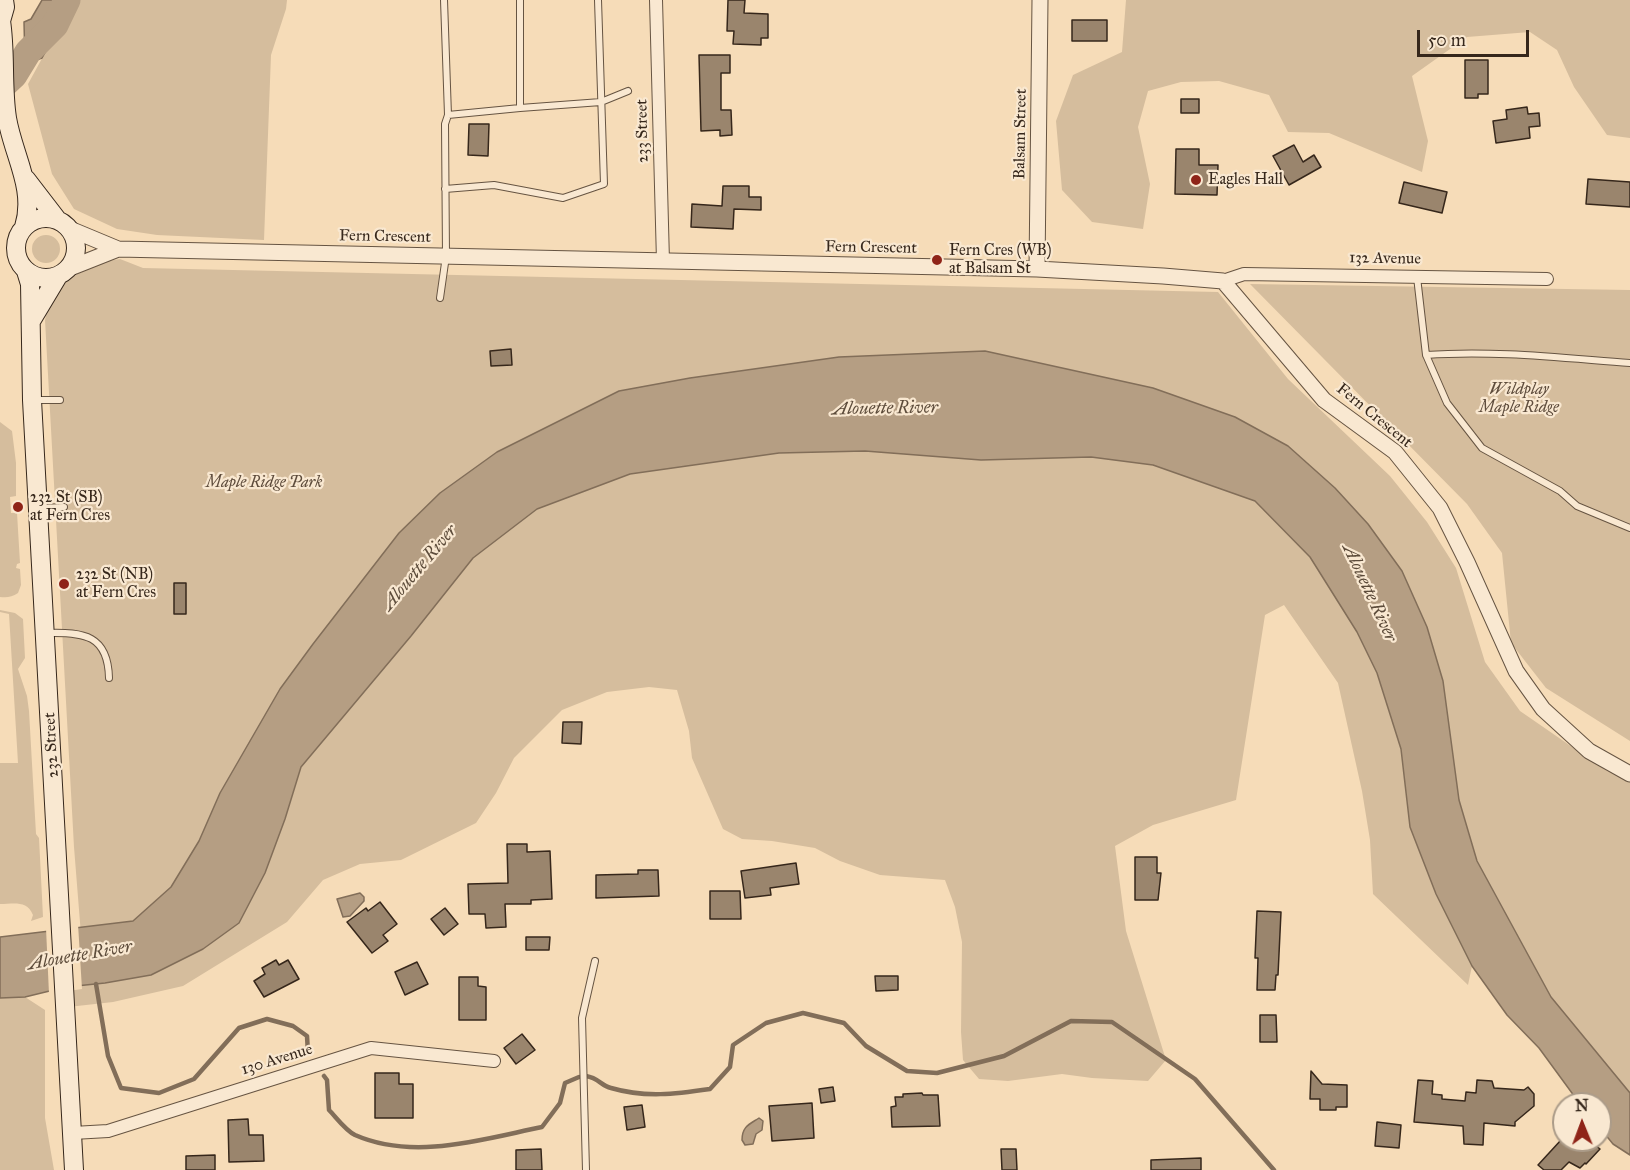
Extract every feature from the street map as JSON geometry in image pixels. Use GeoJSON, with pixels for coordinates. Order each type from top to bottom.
{"type":"FeatureCollection","features":[{"type":"Feature","properties":{"kind":"main road"},"geometry":{"type":"LineString","coordinates":[[4,0],[1,25],[8,123],[24,178],[28,202],[24,226],[17,238],[15,251],[26,271],[35,277],[46,279],[64,272],[75,258],[75,238],[24,178]]}},
{"type":"Feature","properties":{"kind":"main road"},"geometry":{"type":"LineString","coordinates":[[24,226],[33,220],[43,218],[63,224]]}},
{"type":"Feature","properties":{"kind":"main road","name":"232 Street"},"geometry":{"type":"LineString","coordinates":[[26,271],[30,284],[32,321],[30,347],[32,400],[74,1170]]}},
{"type":"Feature","properties":{"kind":"main road","name":"232 Street"},"geometry":{"type":"LineString","coordinates":[[32,321],[64,272]]}},
{"type":"Feature","properties":{"kind":"street","name":"233 Street"},"geometry":{"type":"LineString","coordinates":[[656,0],[663,261]]}},
{"type":"Feature","properties":{"kind":"street","name":"Balsam Street"},"geometry":{"type":"LineString","coordinates":[[1037,269],[1040,0]]}},
{"type":"Feature","properties":{"kind":"street","name":"Fern Crescent"},"geometry":{"type":"LineString","coordinates":[[63,224],[118,249],[1037,269],[1223,281],[1324,400],[1395,452],[1440,508],[1516,671],[1543,709],[1589,751],[1630,774]]}},
{"type":"Feature","properties":{"kind":"street","name":"Fern Crescent"},"geometry":{"type":"LineString","coordinates":[[64,272],[118,249]]}},
{"type":"Feature","properties":{"kind":"street","name":"132 Avenue"},"geometry":{"type":"LineString","coordinates":[[1223,281],[1244,274],[1547,279]]}},
{"type":"Feature","properties":{"kind":"street","name":"130 Avenue"},"geometry":{"type":"LineString","coordinates":[[73,1133],[108,1131],[371,1048],[494,1061]]}},
{"type":"Feature","properties":{"kind":"lane"},"geometry":{"type":"LineString","coordinates":[[440,297],[446,256],[445,124],[448,115],[444,0]]}},
{"type":"Feature","properties":{"kind":"lane"},"geometry":{"type":"LineString","coordinates":[[520,0],[520,108]]}},
{"type":"Feature","properties":{"kind":"lane"},"geometry":{"type":"LineString","coordinates":[[445,189],[494,185],[563,198],[604,184],[598,0]]}},
{"type":"Feature","properties":{"kind":"lane"},"geometry":{"type":"LineString","coordinates":[[448,115],[600,102],[628,91]]}},
{"type":"Feature","properties":{"kind":"lane"},"geometry":{"type":"LineString","coordinates":[[1417,276],[1426,355],[1447,403],[1482,448],[1560,490],[1577,506],[1630,528]]}},
{"type":"Feature","properties":{"kind":"lane"},"geometry":{"type":"LineString","coordinates":[[1426,355],[1507,354],[1630,363]]}},
{"type":"Feature","properties":{"kind":"lane"},"geometry":{"type":"LineString","coordinates":[[32,400],[60,400]]}},
{"type":"Feature","properties":{"kind":"lane"},"geometry":{"type":"LineString","coordinates":[[39,508],[64,507]]}},
{"type":"Feature","properties":{"kind":"lane"},"geometry":{"type":"LineString","coordinates":[[46,633],[75,632],[85,634],[97,642],[107,655],[109,678]]}},
{"type":"Feature","properties":{"kind":"lane"},"geometry":{"type":"LineString","coordinates":[[586,1170],[582,1018],[595,961]]}},
{"type":"Feature","properties":{"kind":"green space"},"geometry":{"type":"Polygon","coordinates":[[[74,0],[287,0],[271,55],[264,240],[157,235],[117,229],[74,209],[52,174],[28,84],[74,0]]]}},
{"type":"Feature","properties":{"kind":"green space"},"geometry":{"type":"Polygon","coordinates":[[[1126,0],[1630,0],[1630,138],[1607,135],[1574,87],[1557,50],[1530,32],[1467,37],[1412,76],[1428,141],[1422,172],[1329,133],[1288,132],[1269,95],[1219,81],[1181,82],[1148,91],[1138,127],[1150,184],[1143,229],[1092,222],[1062,190],[1056,121],[1073,75],[1122,52],[1126,0]]]}},
{"type":"Feature","properties":{"kind":"green space"},"geometry":{"type":"Polygon","coordinates":[[[46,235],[56,239],[60,249],[56,259],[46,263],[36,259],[32,249],[36,239],[46,235]]]}},
{"type":"Feature","properties":{"kind":"green space","name":"Maple Ridge Park"},"geometry":{"type":"Polygon","coordinates":[[[120,259],[143,268],[1218,292],[1288,379],[1390,476],[1427,522],[1456,568],[1485,662],[1520,711],[1607,771],[1630,782],[1630,1093],[1551,997],[1477,861],[1459,800],[1443,681],[1426,627],[1368,524],[1335,488],[1288,446],[1216,487],[1255,501],[1310,557],[1357,632],[1377,673],[1401,749],[1410,827],[1436,894],[1472,966],[1468,985],[1373,894],[1370,840],[1362,791],[1338,683],[1284,605],[1265,615],[1236,800],[1153,825],[1115,846],[1126,931],[1166,1060],[1148,1081],[1062,1074],[1008,1081],[979,1079],[963,1060],[962,942],[955,907],[945,880],[880,875],[840,861],[815,848],[742,839],[723,829],[692,758],[689,731],[677,690],[649,687],[607,692],[562,710],[514,758],[496,793],[476,823],[401,860],[360,864],[323,880],[287,922],[183,986],[113,1002],[68,1007],[67,987],[85,985],[74,847],[45,320],[55,295],[72,277],[95,265],[120,259]]]}},
{"type":"Feature","properties":{"kind":"green space","name":"Wildplay Maple Ridge"},"geometry":{"type":"Polygon","coordinates":[[[1250,284],[1630,290],[1630,741],[1546,688],[1511,643],[1502,553],[1467,504],[1250,284]]]}},
{"type":"Feature","properties":{"kind":"green space"},"geometry":{"type":"Polygon","coordinates":[[[0,422],[12,431],[16,463],[16,496],[10,497],[11,513],[17,513],[20,563],[16,568],[20,569],[21,585],[18,593],[5,597],[0,597],[0,422]]]}},
{"type":"Feature","properties":{"kind":"green space"},"geometry":{"type":"Polygon","coordinates":[[[0,610],[15,613],[23,619],[25,658],[18,669],[27,696],[29,711],[43,917],[31,921],[33,915],[24,905],[0,904],[0,763],[18,763],[9,614],[0,612],[0,610]]]}},
{"type":"Feature","properties":{"kind":"green space"},"geometry":{"type":"Polygon","coordinates":[[[25,997],[45,1010],[45,1118],[54,1170],[0,1170],[0,998],[25,997]]]}},
{"type":"Feature","properties":{"kind":"water"},"geometry":{"type":"Polygon","coordinates":[[[42,0],[74,0],[42,58],[25,64],[24,22],[31,19],[42,0]]]}},
{"type":"Feature","properties":{"kind":"water","name":"Alouette River"},"geometry":{"type":"Polygon","coordinates":[[[985,351],[1153,388],[1235,417],[1288,446],[1335,488],[1368,524],[1402,571],[1427,627],[1443,681],[1459,800],[1477,861],[1551,997],[1630,1093],[1630,1155],[1612,1143],[1612,1092],[1571,1092],[1539,1048],[1507,1015],[1472,966],[1436,894],[1410,827],[1401,749],[1377,673],[1357,632],[1310,557],[1255,501],[1153,465],[1091,457],[981,460],[865,451],[779,453],[630,474],[537,509],[473,558],[301,767],[265,873],[239,923],[203,949],[151,975],[66,987],[25,997],[0,998],[0,937],[133,921],[171,887],[199,841],[220,793],[280,689],[399,533],[440,493],[497,452],[619,391],[690,378],[839,357],[985,351]]]}},
{"type":"Feature","properties":{"kind":"water"},"geometry":{"type":"Polygon","coordinates":[[[360,893],[364,901],[350,916],[343,917],[337,899],[360,893]]]}},
{"type":"Feature","properties":{"kind":"water"},"geometry":{"type":"Polygon","coordinates":[[[759,1118],[763,1121],[762,1130],[756,1134],[753,1144],[745,1145],[742,1140],[743,1132],[747,1126],[759,1118]]]}},
{"type":"Feature","properties":{"kind":"pier"},"geometry":{"type":"Polygon","coordinates":[[[78,924],[82,989],[49,994],[46,928],[78,924]]]}},
{"type":"Feature","properties":{"kind":"building"},"geometry":{"type":"Polygon","coordinates":[[[728,0],[745,0],[744,13],[768,14],[768,38],[761,38],[761,45],[733,44],[734,31],[727,31],[728,0]]]}},
{"type":"Feature","properties":{"kind":"building"},"geometry":{"type":"Polygon","coordinates":[[[1072,20],[1107,20],[1107,41],[1072,41],[1072,20]]]}},
{"type":"Feature","properties":{"kind":"building"},"geometry":{"type":"Polygon","coordinates":[[[699,55],[730,55],[730,73],[721,73],[721,110],[731,110],[732,135],[720,136],[720,130],[701,131],[699,55]]]}},
{"type":"Feature","properties":{"kind":"building"},"geometry":{"type":"Polygon","coordinates":[[[1465,60],[1488,60],[1488,94],[1478,94],[1478,98],[1465,98],[1465,60]]]}},
{"type":"Feature","properties":{"kind":"building"},"geometry":{"type":"Polygon","coordinates":[[[1181,99],[1199,99],[1199,113],[1181,113],[1181,99]]]}},
{"type":"Feature","properties":{"kind":"building"},"geometry":{"type":"Polygon","coordinates":[[[1527,107],[1528,114],[1539,113],[1540,126],[1529,127],[1530,138],[1496,143],[1493,121],[1507,119],[1506,110],[1527,107]]]}},
{"type":"Feature","properties":{"kind":"building"},"geometry":{"type":"Polygon","coordinates":[[[469,124],[489,124],[488,156],[468,155],[469,124]]]}},
{"type":"Feature","properties":{"kind":"building"},"geometry":{"type":"Polygon","coordinates":[[[1294,145],[1303,162],[1314,155],[1321,167],[1289,185],[1273,156],[1294,145]]]}},
{"type":"Feature","properties":{"kind":"building","name":"Eagles Hall"},"geometry":{"type":"Polygon","coordinates":[[[1176,149],[1199,149],[1199,165],[1218,165],[1217,195],[1175,194],[1176,149]]]}},
{"type":"Feature","properties":{"kind":"building"},"geometry":{"type":"Polygon","coordinates":[[[1588,179],[1630,182],[1630,207],[1586,204],[1588,179]]]}},
{"type":"Feature","properties":{"kind":"building"},"geometry":{"type":"Polygon","coordinates":[[[1404,182],[1447,192],[1442,213],[1399,203],[1404,182]]]}},
{"type":"Feature","properties":{"kind":"building"},"geometry":{"type":"Polygon","coordinates":[[[723,186],[749,186],[749,197],[761,197],[761,210],[734,209],[733,229],[691,227],[692,204],[722,206],[723,186]]]}},
{"type":"Feature","properties":{"kind":"building"},"geometry":{"type":"Polygon","coordinates":[[[511,349],[512,365],[491,366],[490,351],[511,349]]]}},
{"type":"Feature","properties":{"kind":"building"},"geometry":{"type":"Polygon","coordinates":[[[174,583],[186,583],[186,614],[174,614],[174,583]]]}},
{"type":"Feature","properties":{"kind":"building"},"geometry":{"type":"Polygon","coordinates":[[[563,722],[582,722],[581,744],[562,743],[563,722]]]}},
{"type":"Feature","properties":{"kind":"building"},"geometry":{"type":"Polygon","coordinates":[[[507,844],[527,844],[527,852],[550,851],[552,899],[531,900],[531,904],[505,904],[506,927],[486,928],[485,914],[469,914],[468,884],[508,883],[507,844]]]}},
{"type":"Feature","properties":{"kind":"building"},"geometry":{"type":"Polygon","coordinates":[[[1135,857],[1157,857],[1157,873],[1161,873],[1158,900],[1135,900],[1135,857]]]}},
{"type":"Feature","properties":{"kind":"building"},"geometry":{"type":"Polygon","coordinates":[[[796,863],[799,884],[770,888],[771,895],[745,898],[741,871],[796,863]]]}},
{"type":"Feature","properties":{"kind":"building"},"geometry":{"type":"Polygon","coordinates":[[[638,870],[658,870],[659,896],[596,898],[596,875],[638,874],[638,870]]]}},
{"type":"Feature","properties":{"kind":"building"},"geometry":{"type":"Polygon","coordinates":[[[710,891],[740,891],[741,919],[710,919],[710,891]]]}},
{"type":"Feature","properties":{"kind":"building"},"geometry":{"type":"Polygon","coordinates":[[[380,902],[397,924],[383,935],[388,941],[372,953],[347,922],[366,908],[368,911],[380,902]]]}},
{"type":"Feature","properties":{"kind":"building"},"geometry":{"type":"Polygon","coordinates":[[[445,908],[458,924],[444,935],[431,919],[445,908]]]}},
{"type":"Feature","properties":{"kind":"building"},"geometry":{"type":"Polygon","coordinates":[[[1257,911],[1281,912],[1278,975],[1276,975],[1275,990],[1257,990],[1258,958],[1255,958],[1257,911]]]}},
{"type":"Feature","properties":{"kind":"building"},"geometry":{"type":"Polygon","coordinates":[[[526,937],[550,937],[549,950],[526,950],[526,937]]]}},
{"type":"Feature","properties":{"kind":"building"},"geometry":{"type":"Polygon","coordinates":[[[276,960],[279,965],[288,960],[299,979],[264,997],[254,981],[265,974],[262,968],[276,960]]]}},
{"type":"Feature","properties":{"kind":"building"},"geometry":{"type":"Polygon","coordinates":[[[417,962],[428,984],[405,995],[395,972],[417,962]]]}},
{"type":"Feature","properties":{"kind":"building"},"geometry":{"type":"Polygon","coordinates":[[[875,976],[898,976],[898,990],[876,991],[875,976]]]}},
{"type":"Feature","properties":{"kind":"building"},"geometry":{"type":"Polygon","coordinates":[[[459,977],[478,977],[478,986],[486,987],[486,1020],[459,1020],[459,977]]]}},
{"type":"Feature","properties":{"kind":"building"},"geometry":{"type":"Polygon","coordinates":[[[1260,1015],[1276,1015],[1277,1042],[1260,1042],[1260,1015]]]}},
{"type":"Feature","properties":{"kind":"building"},"geometry":{"type":"Polygon","coordinates":[[[522,1034],[535,1050],[516,1064],[504,1048],[522,1034]]]}},
{"type":"Feature","properties":{"kind":"building"},"geometry":{"type":"Polygon","coordinates":[[[1311,1071],[1322,1084],[1347,1085],[1347,1107],[1320,1110],[1320,1099],[1310,1099],[1311,1071]]]}},
{"type":"Feature","properties":{"kind":"building"},"geometry":{"type":"Polygon","coordinates":[[[375,1073],[399,1073],[399,1084],[413,1084],[413,1118],[375,1118],[375,1073]]]}},
{"type":"Feature","properties":{"kind":"building"},"geometry":{"type":"Polygon","coordinates":[[[1418,1080],[1433,1081],[1432,1094],[1442,1095],[1442,1099],[1465,1101],[1466,1092],[1476,1093],[1477,1080],[1492,1081],[1494,1088],[1524,1090],[1528,1087],[1534,1094],[1534,1106],[1515,1122],[1515,1126],[1484,1123],[1483,1145],[1464,1144],[1463,1126],[1414,1122],[1418,1080]]]}},
{"type":"Feature","properties":{"kind":"building"},"geometry":{"type":"Polygon","coordinates":[[[833,1087],[835,1101],[821,1103],[819,1089],[833,1087]]]}},
{"type":"Feature","properties":{"kind":"building"},"geometry":{"type":"Polygon","coordinates":[[[922,1093],[923,1095],[938,1095],[940,1126],[892,1127],[891,1107],[896,1106],[895,1097],[922,1093]]]}},
{"type":"Feature","properties":{"kind":"building"},"geometry":{"type":"Polygon","coordinates":[[[812,1103],[814,1138],[772,1141],[769,1106],[812,1103]]]}},
{"type":"Feature","properties":{"kind":"building"},"geometry":{"type":"Polygon","coordinates":[[[642,1105],[645,1127],[627,1130],[624,1107],[642,1105]]]}},
{"type":"Feature","properties":{"kind":"building"},"geometry":{"type":"Polygon","coordinates":[[[248,1119],[249,1135],[263,1135],[264,1161],[229,1162],[228,1120],[248,1119]]]}},
{"type":"Feature","properties":{"kind":"building"},"geometry":{"type":"Polygon","coordinates":[[[1377,1122],[1401,1125],[1399,1148],[1375,1146],[1377,1122]]]}},
{"type":"Feature","properties":{"kind":"building"},"geometry":{"type":"Polygon","coordinates":[[[541,1149],[542,1170],[516,1170],[516,1150],[541,1149]]]}},
{"type":"Feature","properties":{"kind":"building"},"geometry":{"type":"Polygon","coordinates":[[[1001,1149],[1016,1149],[1017,1170],[1002,1170],[1001,1149]]]}},
{"type":"Feature","properties":{"kind":"building"},"geometry":{"type":"Polygon","coordinates":[[[1552,1150],[1552,1152],[1597,1152],[1580,1168],[1569,1162],[1561,1170],[1544,1170],[1538,1165],[1552,1150]]]}},
{"type":"Feature","properties":{"kind":"building"},"geometry":{"type":"Polygon","coordinates":[[[215,1155],[215,1170],[186,1170],[186,1156],[215,1155]]]}},
{"type":"Feature","properties":{"kind":"building"},"geometry":{"type":"Polygon","coordinates":[[[1201,1158],[1201,1170],[1151,1170],[1151,1160],[1201,1158]]]}},
{"type":"Feature","properties":{"kind":"waterway"},"geometry":{"type":"LineString","coordinates":[[0,88],[14,75],[28,52],[55,25],[67,0]]}},
{"type":"Feature","properties":{"kind":"waterway"},"geometry":{"type":"LineString","coordinates":[[96,984],[108,1056],[121,1088],[159,1093],[194,1079],[239,1028],[267,1019],[293,1026],[307,1036],[308,1053]]}},
{"type":"Feature","properties":{"kind":"waterway"},"geometry":{"type":"LineString","coordinates":[[586,1076],[608,1087],[636,1093],[673,1094],[710,1089],[730,1067],[733,1045],[766,1023],[803,1013],[844,1023],[866,1046],[907,1071],[937,1073],[1004,1056],[1071,1021],[1112,1022],[1195,1079],[1274,1170]]}},
{"type":"Feature","properties":{"kind":"waterway"},"geometry":{"type":"LineString","coordinates":[[324,1076],[327,1080],[329,1110],[351,1133],[378,1143],[425,1147],[472,1142],[542,1127],[560,1103],[565,1083],[579,1077]]}},
{"type":"Feature","properties":{"kind":"place","name":"Eagles Hall"},"geometry":{"type":"Point","coordinates":[1196,180]}},
{"type":"Feature","properties":{"kind":"place","name":"Fern Cres (WB) at Balsam St"},"geometry":{"type":"Point","coordinates":[937,260]}},
{"type":"Feature","properties":{"kind":"place","name":"232 St (SB) at Fern Cres"},"geometry":{"type":"Point","coordinates":[18,507]}},
{"type":"Feature","properties":{"kind":"place","name":"232 St (NB) at Fern Cres"},"geometry":{"type":"Point","coordinates":[64,584]}}]}
